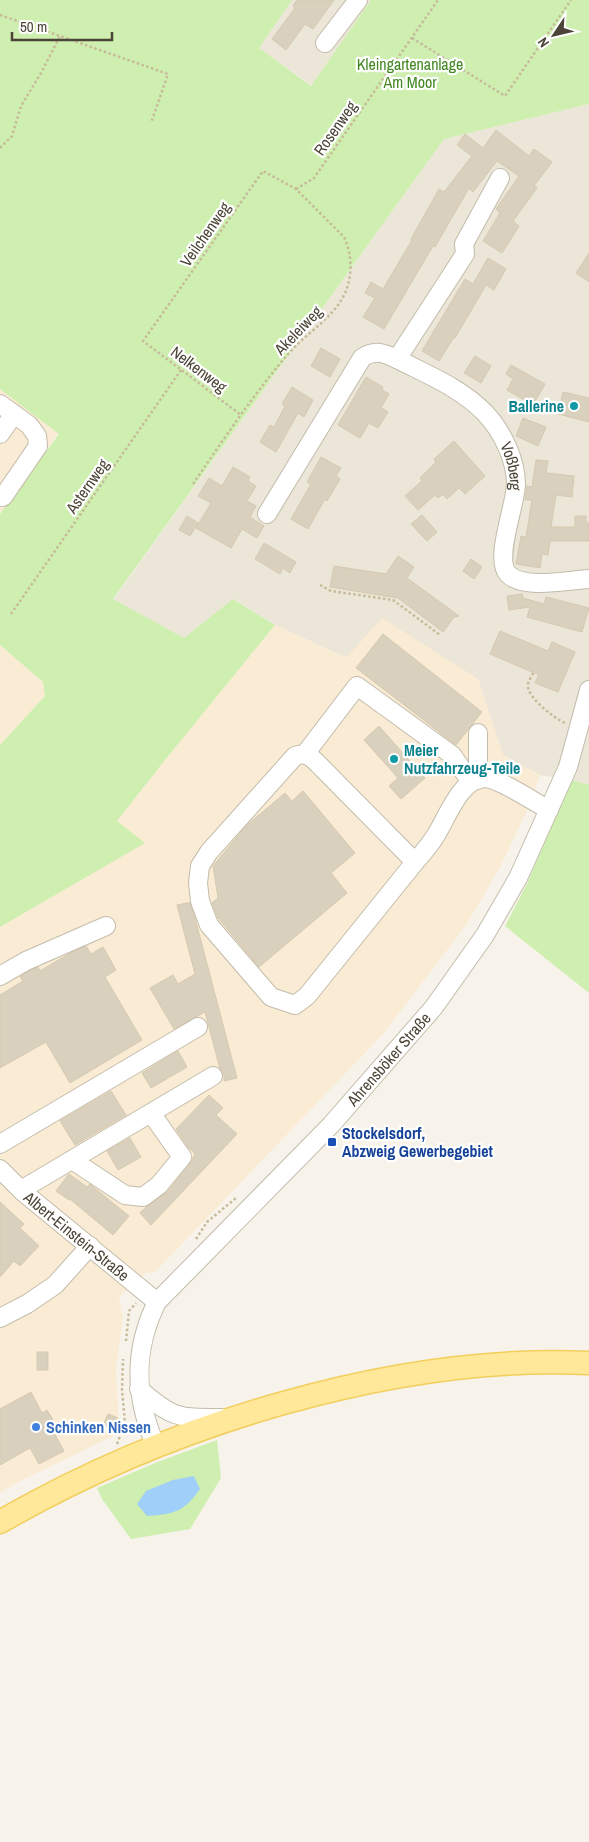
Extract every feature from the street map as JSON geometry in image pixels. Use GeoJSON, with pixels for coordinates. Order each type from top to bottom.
{"type":"FeatureCollection","features":[{"type":"Feature","properties":{"kind":"main road"},"geometry":{"type":"LineString","coordinates":[[0,1522],[69,1485],[156,1446],[233,1418],[329,1392],[397,1377],[486,1365],[552,1362],[589,1363]]}},
{"type":"Feature","properties":{"kind":"street"},"geometry":{"type":"LineString","coordinates":[[325,43],[358,0]]}},
{"type":"Feature","properties":{"kind":"street"},"geometry":{"type":"LineString","coordinates":[[398,359],[465,254],[464,244],[500,178]]}},
{"type":"Feature","properties":{"kind":"street","name":"Voßberg"},"geometry":{"type":"LineString","coordinates":[[267,514],[362,358],[370,352],[383,352],[462,392],[486,414],[502,436],[511,457],[516,485],[510,521],[502,551],[502,562],[506,572],[516,580],[531,584],[589,579]]}},
{"type":"Feature","properties":{"kind":"street"},"geometry":{"type":"LineString","coordinates":[[0,434],[7,409],[29,425],[37,436],[38,446],[3,497]]}},
{"type":"Feature","properties":{"kind":"street"},"geometry":{"type":"LineString","coordinates":[[305,754],[357,686],[452,755],[475,781]]}},
{"type":"Feature","properties":{"kind":"street","name":"Ahrensböker Straße"},"geometry":{"type":"LineString","coordinates":[[156,1446],[146,1422],[138,1374],[144,1336],[149,1318],[157,1302],[331,1125],[434,1007],[485,935],[518,878],[568,767],[584,727],[589,690]]}},
{"type":"Feature","properties":{"kind":"street"},"geometry":{"type":"LineString","coordinates":[[475,781],[478,733]]}},
{"type":"Feature","properties":{"kind":"street"},"geometry":{"type":"LineString","coordinates":[[415,862],[322,768],[302,753],[295,756],[209,852],[200,866],[198,883],[200,901],[209,925],[271,997],[295,1004],[308,996],[432,841],[456,799],[475,781],[484,778],[500,783],[549,810]]}},
{"type":"Feature","properties":{"kind":"street"},"geometry":{"type":"LineString","coordinates":[[0,976],[26,961],[106,926]]}},
{"type":"Feature","properties":{"kind":"street"},"geometry":{"type":"LineString","coordinates":[[0,1144],[198,1027]]}},
{"type":"Feature","properties":{"kind":"street"},"geometry":{"type":"LineString","coordinates":[[21,1190],[213,1076]]}},
{"type":"Feature","properties":{"kind":"street"},"geometry":{"type":"LineString","coordinates":[[72,1160],[124,1195],[143,1197],[159,1185],[182,1157],[151,1113]]}},
{"type":"Feature","properties":{"kind":"street","name":"Albert-Einstein-Straße"},"geometry":{"type":"LineString","coordinates":[[0,1169],[21,1190],[157,1302]]}},
{"type":"Feature","properties":{"kind":"street"},"geometry":{"type":"LineString","coordinates":[[0,1318],[27,1304],[55,1285],[90,1246]]}},
{"type":"Feature","properties":{"kind":"street"},"geometry":{"type":"LineString","coordinates":[[139,1389],[153,1402],[184,1418],[233,1418]]}},
{"type":"Feature","properties":{"kind":"path","name":"Rosenweg"},"geometry":{"type":"LineString","coordinates":[[296,189],[314,178],[438,0]]}},
{"type":"Feature","properties":{"kind":"path"},"geometry":{"type":"LineString","coordinates":[[411,38],[505,96],[571,0]]}},
{"type":"Feature","properties":{"kind":"path"},"geometry":{"type":"LineString","coordinates":[[0,16],[168,74],[151,123]]}},
{"type":"Feature","properties":{"kind":"path"},"geometry":{"type":"LineString","coordinates":[[0,148],[12,136],[21,106],[60,36]]}},
{"type":"Feature","properties":{"kind":"path","name":"Veilchenweg"},"geometry":{"type":"LineString","coordinates":[[143,341],[263,171],[296,189]]}},
{"type":"Feature","properties":{"kind":"path","name":"Akeleiweg"},"geometry":{"type":"LineString","coordinates":[[193,484],[241,415],[293,349],[341,300],[347,287],[351,260],[344,237],[296,189]]}},
{"type":"Feature","properties":{"kind":"path","name":"Nelkenweg"},"geometry":{"type":"LineString","coordinates":[[143,341],[241,415]]}},
{"type":"Feature","properties":{"kind":"path","name":"Asternweg"},"geometry":{"type":"LineString","coordinates":[[11,614],[181,370]]}},
{"type":"Feature","properties":{"kind":"path"},"geometry":{"type":"LineString","coordinates":[[320,585],[331,591],[393,600],[440,634]]}},
{"type":"Feature","properties":{"kind":"path"},"geometry":{"type":"LineString","coordinates":[[533,673],[528,685],[530,695],[562,722],[584,727]]}},
{"type":"Feature","properties":{"kind":"shaded area"},"geometry":{"type":"Polygon","coordinates":[[[292,0],[371,0],[312,86],[259,48],[292,0]]]}},
{"type":"Feature","properties":{"kind":"shaded area"},"geometry":{"type":"Polygon","coordinates":[[[589,104],[589,785],[540,775],[503,755],[478,679],[347,658],[275,625],[234,599],[184,638],[113,600],[444,139],[589,104]]]}},
{"type":"Feature","properties":{"kind":"shaded area"},"geometry":{"type":"Polygon","coordinates":[[[0,389],[59,433],[0,514],[0,389]]]}},
{"type":"Feature","properties":{"kind":"shaded area"},"geometry":{"type":"Polygon","coordinates":[[[382,618],[478,679],[503,755],[540,775],[526,813],[500,867],[467,924],[383,1034],[155,1272],[146,1273],[119,1297],[123,1318],[116,1368],[119,1425],[115,1435],[16,1483],[0,1493],[0,927],[144,843],[117,821],[275,625],[346,658],[382,618]]]}},
{"type":"Feature","properties":{"kind":"shaded area"},"geometry":{"type":"Polygon","coordinates":[[[0,645],[43,682],[45,696],[0,745],[0,645]]]}},
{"type":"Feature","properties":{"kind":"green space","name":"Kleingartenanlage Am Moor"},"geometry":{"type":"Polygon","coordinates":[[[0,0],[292,0],[259,48],[311,86],[371,0],[589,0],[589,104],[444,139],[113,599],[184,638],[233,599],[275,625],[117,821],[145,843],[0,927],[0,745],[45,696],[43,682],[0,645],[0,514],[59,434],[0,389],[0,0]]]}},
{"type":"Feature","properties":{"kind":"green space"},"geometry":{"type":"Polygon","coordinates":[[[571,780],[589,785],[589,993],[505,926],[527,884],[571,780]]]}},
{"type":"Feature","properties":{"kind":"green space"},"geometry":{"type":"Polygon","coordinates":[[[217,1440],[221,1478],[190,1529],[131,1539],[102,1499],[97,1488],[155,1463],[217,1440]]]}},
{"type":"Feature","properties":{"kind":"water"},"geometry":{"type":"Polygon","coordinates":[[[194,1476],[200,1489],[189,1503],[178,1510],[171,1513],[147,1516],[137,1504],[146,1491],[173,1480],[194,1476]]]}},
{"type":"Feature","properties":{"kind":"building"},"geometry":{"type":"Polygon","coordinates":[[[297,0],[334,0],[313,29],[305,24],[286,50],[272,39],[295,8],[293,6],[297,0]]]}},
{"type":"Feature","properties":{"kind":"building"},"geometry":{"type":"Polygon","coordinates":[[[496,130],[529,156],[534,149],[552,162],[534,186],[537,188],[513,221],[519,226],[502,253],[483,241],[500,213],[496,209],[519,176],[497,161],[473,192],[469,188],[384,329],[363,317],[375,298],[365,293],[371,282],[383,289],[439,189],[444,192],[472,156],[457,145],[465,134],[483,148],[496,130]]]}},
{"type":"Feature","properties":{"kind":"building"},"geometry":{"type":"Polygon","coordinates":[[[589,253],[589,282],[576,273],[589,253]]]}},
{"type":"Feature","properties":{"kind":"building"},"geometry":{"type":"Polygon","coordinates":[[[488,258],[506,269],[494,290],[486,285],[455,338],[439,361],[422,351],[465,279],[473,284],[488,258]]]}},
{"type":"Feature","properties":{"kind":"building"},"geometry":{"type":"Polygon","coordinates":[[[321,348],[340,359],[330,377],[311,366],[321,348]]]}},
{"type":"Feature","properties":{"kind":"building"},"geometry":{"type":"Polygon","coordinates":[[[475,356],[491,366],[481,383],[464,373],[475,356]]]}},
{"type":"Feature","properties":{"kind":"building"},"geometry":{"type":"Polygon","coordinates":[[[511,365],[545,384],[533,405],[507,390],[513,379],[506,374],[511,365]]]}},
{"type":"Feature","properties":{"kind":"building"},"geometry":{"type":"Polygon","coordinates":[[[366,377],[383,387],[382,390],[389,394],[381,408],[388,412],[378,428],[369,423],[360,438],[338,425],[366,377]]]}},
{"type":"Feature","properties":{"kind":"building"},"geometry":{"type":"Polygon","coordinates":[[[292,387],[313,400],[304,417],[298,413],[276,452],[260,442],[270,425],[274,427],[285,406],[282,404],[292,387]]]}},
{"type":"Feature","properties":{"kind":"building","name":"Ballerine"},"geometry":{"type":"Polygon","coordinates":[[[563,392],[589,398],[589,422],[558,414],[563,392]]]}},
{"type":"Feature","properties":{"kind":"building"},"geometry":{"type":"Polygon","coordinates":[[[523,418],[546,427],[538,446],[516,436],[523,418]]]}},
{"type":"Feature","properties":{"kind":"building"},"geometry":{"type":"Polygon","coordinates":[[[454,441],[485,476],[465,494],[459,488],[447,499],[443,494],[438,498],[435,495],[418,510],[405,496],[422,481],[420,478],[436,462],[434,459],[454,441]]]}},
{"type":"Feature","properties":{"kind":"building"},"geometry":{"type":"Polygon","coordinates":[[[321,457],[341,468],[336,476],[340,479],[327,501],[325,499],[308,529],[291,519],[311,484],[307,482],[321,457]]]}},
{"type":"Feature","properties":{"kind":"building"},"geometry":{"type":"Polygon","coordinates":[[[536,460],[548,461],[546,473],[574,476],[572,497],[556,495],[551,527],[575,527],[575,516],[586,516],[586,523],[589,523],[589,541],[550,541],[548,555],[542,554],[540,568],[516,564],[521,536],[526,537],[532,500],[525,500],[527,486],[532,487],[536,460]]]}},
{"type":"Feature","properties":{"kind":"building"},"geometry":{"type":"Polygon","coordinates":[[[233,467],[250,477],[248,481],[256,486],[247,501],[256,506],[250,517],[264,526],[257,538],[242,529],[231,548],[196,528],[211,503],[198,496],[209,478],[222,486],[233,467]]]}},
{"type":"Feature","properties":{"kind":"building"},"geometry":{"type":"Polygon","coordinates":[[[422,515],[437,532],[427,541],[411,524],[422,515]]]}},
{"type":"Feature","properties":{"kind":"building"},"geometry":{"type":"Polygon","coordinates":[[[187,516],[198,523],[190,536],[179,530],[187,516]]]}},
{"type":"Feature","properties":{"kind":"building"},"geometry":{"type":"Polygon","coordinates":[[[264,543],[296,562],[290,573],[283,568],[280,574],[255,559],[264,543]]]}},
{"type":"Feature","properties":{"kind":"building"},"geometry":{"type":"Polygon","coordinates":[[[398,556],[414,567],[407,578],[459,616],[454,617],[443,632],[398,598],[330,587],[334,566],[386,574],[398,556]]]}},
{"type":"Feature","properties":{"kind":"building"},"geometry":{"type":"Polygon","coordinates":[[[471,559],[482,567],[474,579],[463,571],[471,559]]]}},
{"type":"Feature","properties":{"kind":"building"},"geometry":{"type":"Polygon","coordinates":[[[522,594],[523,598],[544,604],[546,597],[589,608],[582,632],[527,617],[530,607],[509,610],[507,596],[522,594]]]}},
{"type":"Feature","properties":{"kind":"building"},"geometry":{"type":"Polygon","coordinates":[[[500,631],[548,651],[552,642],[575,652],[558,692],[535,683],[539,675],[490,654],[500,631]]]}},
{"type":"Feature","properties":{"kind":"building"},"geometry":{"type":"Polygon","coordinates":[[[383,634],[482,712],[456,745],[356,668],[383,634]]]}},
{"type":"Feature","properties":{"kind":"building","name":"Meier Nutzfahrzeug-Teile"},"geometry":{"type":"Polygon","coordinates":[[[379,726],[425,778],[401,799],[389,786],[398,778],[364,740],[379,726]]]}},
{"type":"Feature","properties":{"kind":"building"},"geometry":{"type":"Polygon","coordinates":[[[303,791],[355,853],[331,873],[347,893],[259,967],[218,918],[212,903],[218,898],[213,866],[247,825],[285,793],[292,801],[303,791]]]}},
{"type":"Feature","properties":{"kind":"building"},"geometry":{"type":"Polygon","coordinates":[[[190,903],[195,918],[237,1078],[224,1081],[224,1075],[220,1069],[205,1012],[174,1029],[150,988],[173,975],[178,984],[195,974],[177,905],[190,903]]]}},
{"type":"Feature","properties":{"kind":"building"},"geometry":{"type":"Polygon","coordinates":[[[86,946],[91,954],[103,947],[116,970],[105,977],[142,1040],[70,1083],[46,1042],[0,1068],[0,995],[23,981],[20,977],[31,970],[38,967],[40,971],[86,946]]]}},
{"type":"Feature","properties":{"kind":"building"},"geometry":{"type":"Polygon","coordinates":[[[178,1051],[187,1067],[151,1088],[142,1073],[178,1051]]]}},
{"type":"Feature","properties":{"kind":"building"},"geometry":{"type":"Polygon","coordinates":[[[111,1091],[126,1115],[75,1145],[60,1121],[111,1091]]]}},
{"type":"Feature","properties":{"kind":"building"},"geometry":{"type":"Polygon","coordinates":[[[209,1095],[223,1108],[216,1115],[237,1134],[151,1225],[140,1213],[167,1192],[190,1164],[195,1154],[176,1129],[209,1095]]]}},
{"type":"Feature","properties":{"kind":"building"},"geometry":{"type":"Polygon","coordinates":[[[130,1138],[141,1157],[118,1170],[107,1151],[130,1138]]]}},
{"type":"Feature","properties":{"kind":"building"},"geometry":{"type":"Polygon","coordinates":[[[69,1174],[87,1187],[90,1184],[129,1216],[113,1235],[70,1199],[56,1191],[69,1174]]]}},
{"type":"Feature","properties":{"kind":"building"},"geometry":{"type":"Polygon","coordinates":[[[0,1202],[24,1224],[20,1228],[39,1246],[20,1266],[14,1261],[0,1277],[0,1202]]]}},
{"type":"Feature","properties":{"kind":"building"},"geometry":{"type":"Polygon","coordinates":[[[37,1352],[48,1352],[48,1370],[37,1370],[37,1352]]]}},
{"type":"Feature","properties":{"kind":"building"},"geometry":{"type":"Polygon","coordinates":[[[31,1392],[42,1413],[47,1410],[59,1430],[54,1433],[64,1451],[39,1464],[30,1448],[0,1465],[0,1409],[31,1392]]]}},
{"type":"Feature","properties":{"kind":"building"},"geometry":{"type":"Polygon","coordinates":[[[108,1414],[118,1418],[113,1429],[103,1425],[108,1414]]]}},
{"type":"Feature","properties":{"kind":"place","name":"Ballerine"},"geometry":{"type":"Point","coordinates":[574,406]}},
{"type":"Feature","properties":{"kind":"place","name":"Meier Nutzfahrzeug-Teile"},"geometry":{"type":"Point","coordinates":[394,759]}},
{"type":"Feature","properties":{"kind":"place","name":"Stockelsdorf, Abzweig Gewerbegebiet"},"geometry":{"type":"Point","coordinates":[332,1142]}},
{"type":"Feature","properties":{"kind":"place","name":"Schinken Nissen"},"geometry":{"type":"Point","coordinates":[36,1427]}}]}
